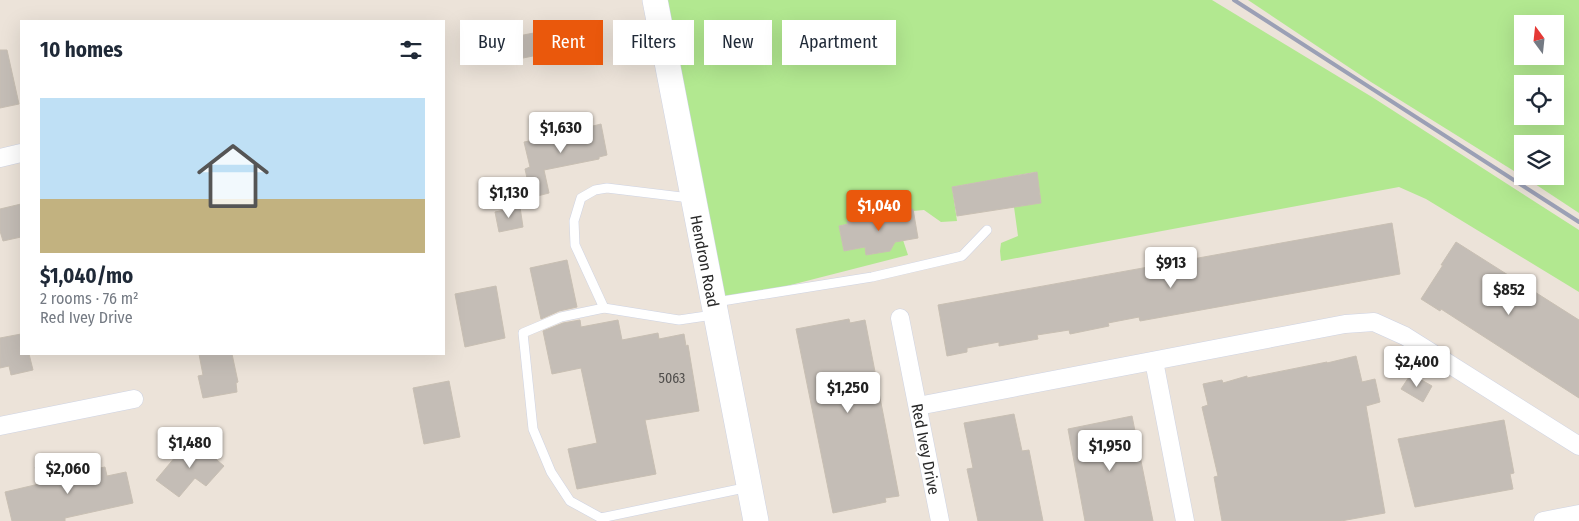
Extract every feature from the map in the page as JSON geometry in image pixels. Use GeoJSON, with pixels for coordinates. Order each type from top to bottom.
{"type":"FeatureCollection","features":[{"type":"Feature","properties":{"kind":"street","name":"Hendron Road"},"geometry":{"type":"LineString","coordinates":[[655,0],[756,521]]}},
{"type":"Feature","properties":{"kind":"street"},"geometry":{"type":"LineString","coordinates":[[0,158],[20,153]]}},
{"type":"Feature","properties":{"kind":"street","name":"Red Ivey Drive"},"geometry":{"type":"LineString","coordinates":[[900,318],[940,521]]}},
{"type":"Feature","properties":{"kind":"street"},"geometry":{"type":"LineString","coordinates":[[918,406],[1346,324],[1374,322],[1405,336],[1579,446]]}},
{"type":"Feature","properties":{"kind":"street"},"geometry":{"type":"LineString","coordinates":[[1154,361],[1185,521]]}},
{"type":"Feature","properties":{"kind":"street"},"geometry":{"type":"LineString","coordinates":[[0,426],[134,400]]}},
{"type":"Feature","properties":{"kind":"street"},"geometry":{"type":"LineString","coordinates":[[1543,521],[1579,514]]}},
{"type":"Feature","properties":{"kind":"lane"},"geometry":{"type":"LineString","coordinates":[[604,308],[575,245],[574,221],[581,198],[595,190],[607,188],[693,198]]}},
{"type":"Feature","properties":{"kind":"lane"},"geometry":{"type":"LineString","coordinates":[[749,487],[601,518],[570,501],[552,472],[533,428],[523,333],[561,317],[604,308],[678,320],[715,308],[962,256],[987,230]]}},
{"type":"Feature","properties":{"kind":"green space"},"geometry":{"type":"Polygon","coordinates":[[[664,0],[1212,0],[1372,97],[1579,230],[1579,292],[1426,199],[1399,187],[1001,261],[1001,243],[1018,236],[1014,207],[1041,202],[1036,172],[952,187],[957,221],[941,222],[924,210],[913,211],[912,209],[848,221],[848,224],[839,226],[844,251],[865,247],[867,255],[886,251],[895,242],[903,240],[908,255],[775,289],[721,298],[676,65],[694,65],[694,20],[668,20],[664,0]]]}},
{"type":"Feature","properties":{"kind":"green space"},"geometry":{"type":"Polygon","coordinates":[[[1248,0],[1579,0],[1579,213],[1537,185],[1564,185],[1564,135],[1514,135],[1514,171],[1371,82],[1248,0]]]}},
{"type":"Feature","properties":{"kind":"building"},"geometry":{"type":"Polygon","coordinates":[[[533,33],[533,56],[523,58],[523,35],[533,33]]]}},
{"type":"Feature","properties":{"kind":"building"},"geometry":{"type":"Polygon","coordinates":[[[0,50],[7,50],[19,104],[0,108],[0,50]]]}},
{"type":"Feature","properties":{"kind":"building"},"geometry":{"type":"Polygon","coordinates":[[[592,124],[593,126],[601,124],[607,155],[599,157],[599,159],[544,170],[549,193],[526,199],[522,179],[527,178],[525,169],[530,167],[524,142],[544,138],[544,134],[592,124]]]}},
{"type":"Feature","properties":{"kind":"building"},"geometry":{"type":"Polygon","coordinates":[[[1037,172],[1041,203],[957,216],[952,187],[1037,172]]]}},
{"type":"Feature","properties":{"kind":"building"},"geometry":{"type":"Polygon","coordinates":[[[20,204],[20,237],[3,241],[0,231],[0,209],[20,204]]]}},
{"type":"Feature","properties":{"kind":"building"},"geometry":{"type":"Polygon","coordinates":[[[520,207],[523,227],[499,232],[495,212],[520,207]]]}},
{"type":"Feature","properties":{"kind":"building"},"geometry":{"type":"Polygon","coordinates":[[[913,209],[918,238],[895,242],[890,251],[866,255],[865,247],[844,251],[839,226],[848,224],[847,221],[913,209]]]}},
{"type":"Feature","properties":{"kind":"building"},"geometry":{"type":"Polygon","coordinates":[[[1392,223],[1400,274],[1140,321],[1139,317],[1108,323],[1109,326],[1070,334],[1069,330],[1037,335],[1038,339],[999,346],[999,342],[967,348],[967,352],[947,356],[938,305],[1392,223]]]}},
{"type":"Feature","properties":{"kind":"building"},"geometry":{"type":"Polygon","coordinates":[[[1456,242],[1579,320],[1579,398],[1441,309],[1440,311],[1421,299],[1456,242]]]}},
{"type":"Feature","properties":{"kind":"building"},"geometry":{"type":"Polygon","coordinates":[[[567,260],[577,307],[559,311],[541,319],[530,268],[567,260]]]}},
{"type":"Feature","properties":{"kind":"building"},"geometry":{"type":"Polygon","coordinates":[[[496,286],[505,338],[465,347],[455,294],[496,286]]]}},
{"type":"Feature","properties":{"kind":"building"},"geometry":{"type":"Polygon","coordinates":[[[849,319],[850,323],[865,320],[899,496],[885,498],[886,502],[833,513],[796,329],[849,319]]]}},
{"type":"Feature","properties":{"kind":"building"},"geometry":{"type":"Polygon","coordinates":[[[580,320],[581,327],[618,320],[622,340],[658,333],[659,339],[684,334],[686,346],[688,345],[699,411],[645,420],[656,474],[577,489],[568,449],[597,443],[581,368],[552,374],[543,331],[563,323],[580,320]]]}},
{"type":"Feature","properties":{"kind":"building"},"geometry":{"type":"Polygon","coordinates":[[[20,334],[20,355],[29,355],[33,370],[11,375],[9,366],[0,368],[0,338],[20,334]]]}},
{"type":"Feature","properties":{"kind":"building"},"geometry":{"type":"Polygon","coordinates":[[[199,355],[232,355],[238,382],[236,383],[237,392],[203,398],[198,376],[203,375],[199,355]]]}},
{"type":"Feature","properties":{"kind":"building"},"geometry":{"type":"Polygon","coordinates":[[[1356,356],[1362,382],[1375,379],[1380,402],[1366,406],[1385,513],[1341,521],[1222,521],[1214,477],[1218,476],[1202,407],[1208,405],[1203,384],[1222,380],[1223,383],[1247,376],[1247,378],[1356,356]]]}},
{"type":"Feature","properties":{"kind":"building"},"geometry":{"type":"Polygon","coordinates":[[[1411,374],[1432,386],[1423,402],[1401,389],[1411,374]]]}},
{"type":"Feature","properties":{"kind":"building"},"geometry":{"type":"Polygon","coordinates":[[[449,381],[460,437],[424,444],[413,388],[449,381]]]}},
{"type":"Feature","properties":{"kind":"building"},"geometry":{"type":"Polygon","coordinates":[[[1014,414],[1022,451],[1029,450],[1043,521],[978,521],[967,469],[973,468],[964,423],[1014,414]]]}},
{"type":"Feature","properties":{"kind":"building"},"geometry":{"type":"Polygon","coordinates":[[[1132,416],[1153,521],[1085,521],[1068,429],[1132,416]]]}},
{"type":"Feature","properties":{"kind":"building"},"geometry":{"type":"Polygon","coordinates":[[[1504,420],[1514,473],[1510,474],[1513,489],[1415,507],[1398,439],[1504,420]]]}},
{"type":"Feature","properties":{"kind":"building"},"geometry":{"type":"Polygon","coordinates":[[[191,438],[224,466],[206,486],[195,478],[179,497],[156,480],[191,438]]]}},
{"type":"Feature","properties":{"kind":"building"},"geometry":{"type":"Polygon","coordinates":[[[55,463],[57,476],[105,467],[107,476],[126,472],[133,503],[65,518],[65,521],[12,521],[5,492],[39,484],[35,467],[55,463]]]}},
{"type":"Feature","properties":{"kind":"railway"},"geometry":{"type":"LineString","coordinates":[[1234,0],[1579,222]]}}]}
